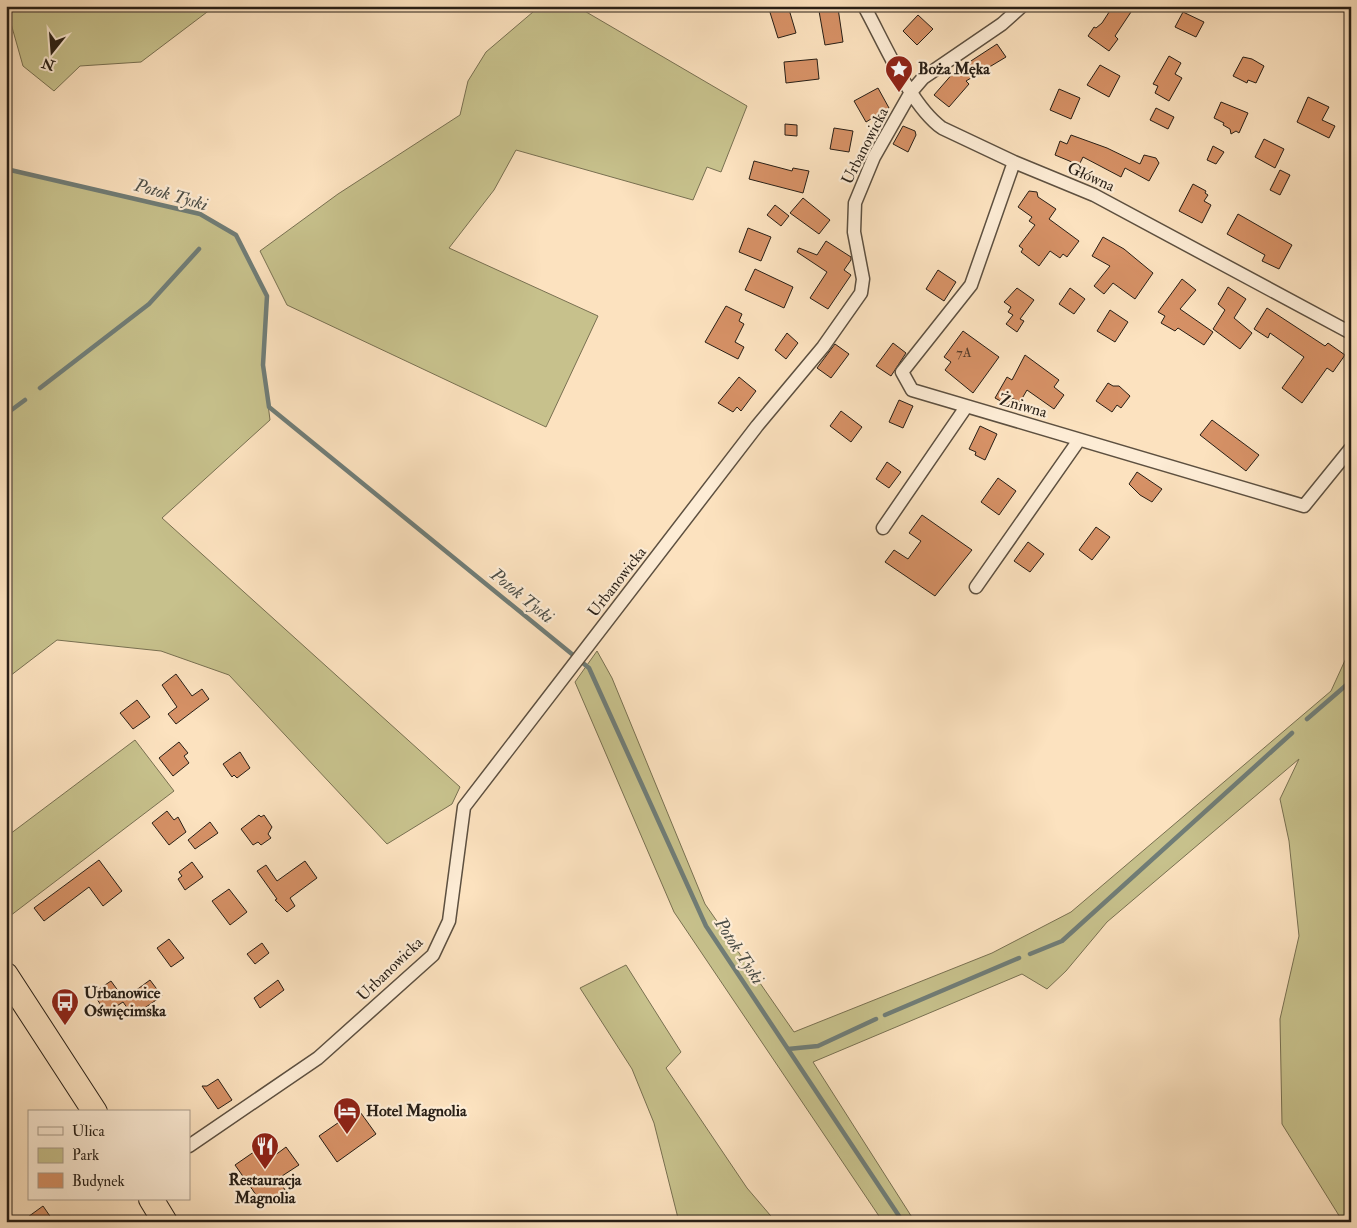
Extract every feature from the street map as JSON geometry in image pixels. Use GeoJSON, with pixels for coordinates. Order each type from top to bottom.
{"type":"FeatureCollection","features":[{"type":"Feature","properties":{"kind":"highway"},"geometry":{"type":"LineString","coordinates":[[6,975],[93,1110]]}},
{"type":"Feature","properties":{"kind":"highway"},"geometry":{"type":"LineString","coordinates":[[152,1200],[165,1222]]}},
{"type":"Feature","properties":{"kind":"street","name":"Główna"},"geometry":{"type":"LineString","coordinates":[[864,6],[911,92],[932,120],[942,128],[1014,162],[1094,195],[1351,333]]}},
{"type":"Feature","properties":{"kind":"street","name":"Urbanowicka"},"geometry":{"type":"LineString","coordinates":[[190,1145],[318,1058],[432,955],[449,921],[464,807],[756,426],[823,347],[860,293],[863,279],[854,232],[855,203],[874,157],[911,92],[923,78],[1002,24],[1022,6]]}},
{"type":"Feature","properties":{"kind":"street","name":"Żniwna"},"geometry":{"type":"LineString","coordinates":[[1014,162],[971,285],[902,372],[912,390],[1304,506],[1351,448]]}},
{"type":"Feature","properties":{"kind":"street"},"geometry":{"type":"LineString","coordinates":[[883,528],[966,407]]}},
{"type":"Feature","properties":{"kind":"street"},"geometry":{"type":"LineString","coordinates":[[976,587],[1079,440]]}},
{"type":"Feature","properties":{"kind":"green space"},"geometry":{"type":"Polygon","coordinates":[[[6,6],[215,6],[141,62],[80,66],[54,91],[23,66],[6,6]]]}},
{"type":"Feature","properties":{"kind":"green space"},"geometry":{"type":"Polygon","coordinates":[[[540,6],[576,6],[747,106],[721,172],[707,167],[693,200],[516,150],[494,190],[449,248],[598,316],[546,427],[287,305],[260,251],[338,194],[460,115],[468,81],[486,52],[540,6]]]}},
{"type":"Feature","properties":{"kind":"green space"},"geometry":{"type":"Polygon","coordinates":[[[6,169],[200,214],[236,235],[267,296],[263,365],[270,420],[162,518],[460,787],[452,804],[387,844],[229,675],[161,651],[57,640],[6,679],[6,169]]]}},
{"type":"Feature","properties":{"kind":"green space"},"geometry":{"type":"Polygon","coordinates":[[[597,651],[612,678],[705,904],[794,1032],[992,953],[1071,912],[1331,691],[1347,656],[1351,655],[1351,1222],[1343,1222],[1282,1124],[1280,1019],[1299,936],[1289,841],[1280,799],[1299,759],[1107,922],[1066,971],[1047,989],[1022,974],[813,1062],[915,1222],[883,1222],[674,912],[575,682],[597,651]]]}},
{"type":"Feature","properties":{"kind":"green space"},"geometry":{"type":"Polygon","coordinates":[[[135,740],[174,791],[6,919],[6,837],[135,740]]]}},
{"type":"Feature","properties":{"kind":"green space"},"geometry":{"type":"Polygon","coordinates":[[[626,965],[681,1052],[666,1068],[747,1188],[776,1222],[679,1222],[654,1123],[632,1069],[580,988],[626,965]]]}},
{"type":"Feature","properties":{"kind":"building"},"geometry":{"type":"Polygon","coordinates":[[[768,6],[788,6],[796,33],[778,38],[768,6]]]}},
{"type":"Feature","properties":{"kind":"building"},"geometry":{"type":"Polygon","coordinates":[[[1113,6],[1135,6],[1115,36],[1118,39],[1109,51],[1088,36],[1094,27],[1096,28],[1102,23],[1113,6]]]}},
{"type":"Feature","properties":{"kind":"building"},"geometry":{"type":"Polygon","coordinates":[[[838,8],[843,42],[825,45],[819,11],[838,8]]]}},
{"type":"Feature","properties":{"kind":"building"},"geometry":{"type":"Polygon","coordinates":[[[1183,12],[1204,22],[1196,37],[1175,27],[1183,12]]]}},
{"type":"Feature","properties":{"kind":"building"},"geometry":{"type":"Polygon","coordinates":[[[918,15],[933,29],[917,45],[903,31],[918,15]]]}},
{"type":"Feature","properties":{"kind":"building"},"geometry":{"type":"Polygon","coordinates":[[[997,44],[1006,57],[966,81],[969,84],[949,107],[934,95],[954,72],[997,44]]]}},
{"type":"Feature","properties":{"kind":"building"},"geometry":{"type":"Polygon","coordinates":[[[1169,56],[1181,63],[1175,74],[1182,78],[1169,101],[1155,93],[1158,86],[1153,84],[1169,56]]]}},
{"type":"Feature","properties":{"kind":"building"},"geometry":{"type":"Polygon","coordinates":[[[1243,57],[1252,59],[1264,66],[1256,83],[1248,80],[1247,83],[1233,76],[1243,57]]]}},
{"type":"Feature","properties":{"kind":"building"},"geometry":{"type":"Polygon","coordinates":[[[817,59],[819,79],[786,83],[784,62],[817,59]]]}},
{"type":"Feature","properties":{"kind":"building"},"geometry":{"type":"Polygon","coordinates":[[[1100,65],[1120,76],[1109,97],[1087,85],[1100,65]]]}},
{"type":"Feature","properties":{"kind":"building"},"geometry":{"type":"Polygon","coordinates":[[[878,88],[889,108],[866,122],[854,101],[878,88]]]}},
{"type":"Feature","properties":{"kind":"building"},"geometry":{"type":"Polygon","coordinates":[[[1059,89],[1080,98],[1071,119],[1050,110],[1059,89]]]}},
{"type":"Feature","properties":{"kind":"building"},"geometry":{"type":"Polygon","coordinates":[[[1308,97],[1329,107],[1322,120],[1335,126],[1329,138],[1297,122],[1308,97]]]}},
{"type":"Feature","properties":{"kind":"building"},"geometry":{"type":"Polygon","coordinates":[[[1221,102],[1248,113],[1239,133],[1236,131],[1231,134],[1230,129],[1223,125],[1224,123],[1214,118],[1221,102]]]}},
{"type":"Feature","properties":{"kind":"building"},"geometry":{"type":"Polygon","coordinates":[[[1156,108],[1174,117],[1168,129],[1150,120],[1156,108]]]}},
{"type":"Feature","properties":{"kind":"building"},"geometry":{"type":"Polygon","coordinates":[[[785,124],[797,125],[797,136],[785,135],[785,124]]]}},
{"type":"Feature","properties":{"kind":"building"},"geometry":{"type":"Polygon","coordinates":[[[903,126],[915,131],[916,135],[908,152],[893,144],[903,126]]]}},
{"type":"Feature","properties":{"kind":"building"},"geometry":{"type":"Polygon","coordinates":[[[834,128],[853,131],[849,152],[830,149],[834,128]]]}},
{"type":"Feature","properties":{"kind":"building"},"geometry":{"type":"Polygon","coordinates":[[[1071,135],[1107,148],[1140,164],[1144,155],[1156,158],[1159,163],[1149,181],[1125,168],[1121,177],[1083,157],[1079,165],[1055,155],[1060,141],[1067,144],[1071,135]]]}},
{"type":"Feature","properties":{"kind":"building"},"geometry":{"type":"Polygon","coordinates":[[[1264,139],[1284,149],[1275,168],[1255,157],[1264,139]]]}},
{"type":"Feature","properties":{"kind":"building"},"geometry":{"type":"Polygon","coordinates":[[[1213,146],[1224,152],[1216,164],[1207,160],[1213,146]]]}},
{"type":"Feature","properties":{"kind":"building"},"geometry":{"type":"Polygon","coordinates":[[[754,161],[792,171],[793,168],[809,171],[803,193],[749,179],[754,161]]]}},
{"type":"Feature","properties":{"kind":"building"},"geometry":{"type":"Polygon","coordinates":[[[1280,170],[1290,175],[1280,195],[1270,190],[1280,170]]]}},
{"type":"Feature","properties":{"kind":"building"},"geometry":{"type":"Polygon","coordinates":[[[1193,184],[1206,191],[1205,193],[1208,195],[1204,201],[1211,205],[1202,223],[1179,211],[1193,184]]]}},
{"type":"Feature","properties":{"kind":"building"},"geometry":{"type":"Polygon","coordinates":[[[1029,191],[1037,192],[1038,197],[1056,209],[1049,219],[1079,241],[1067,257],[1063,254],[1060,258],[1050,251],[1039,266],[1021,252],[1023,249],[1019,246],[1035,225],[1029,221],[1032,217],[1018,207],[1029,191]]]}},
{"type":"Feature","properties":{"kind":"building"},"geometry":{"type":"Polygon","coordinates":[[[803,198],[830,220],[819,234],[790,213],[803,198]]]}},
{"type":"Feature","properties":{"kind":"building"},"geometry":{"type":"Polygon","coordinates":[[[775,205],[789,216],[781,226],[767,215],[775,205]]]}},
{"type":"Feature","properties":{"kind":"building"},"geometry":{"type":"Polygon","coordinates":[[[1238,214],[1292,245],[1279,269],[1262,261],[1265,255],[1227,234],[1238,214]]]}},
{"type":"Feature","properties":{"kind":"building"},"geometry":{"type":"Polygon","coordinates":[[[748,228],[771,237],[761,261],[739,252],[748,228]]]}},
{"type":"Feature","properties":{"kind":"building"},"geometry":{"type":"Polygon","coordinates":[[[1103,237],[1124,249],[1153,273],[1135,299],[1113,283],[1104,294],[1094,286],[1110,266],[1092,256],[1103,237]]]}},
{"type":"Feature","properties":{"kind":"building"},"geometry":{"type":"Polygon","coordinates":[[[826,241],[851,257],[844,270],[851,275],[828,309],[810,298],[827,272],[797,252],[799,248],[817,255],[826,241]]]}},
{"type":"Feature","properties":{"kind":"building"},"geometry":{"type":"Polygon","coordinates":[[[755,269],[793,287],[784,308],[745,290],[755,269]]]}},
{"type":"Feature","properties":{"kind":"building"},"geometry":{"type":"Polygon","coordinates":[[[938,270],[956,282],[944,301],[926,289],[938,270]]]}},
{"type":"Feature","properties":{"kind":"building"},"geometry":{"type":"Polygon","coordinates":[[[1182,279],[1196,290],[1180,309],[1213,332],[1204,345],[1178,328],[1175,331],[1161,323],[1165,316],[1158,312],[1182,279]]]}},
{"type":"Feature","properties":{"kind":"building"},"geometry":{"type":"Polygon","coordinates":[[[1228,287],[1246,299],[1234,318],[1252,333],[1240,349],[1213,329],[1225,310],[1218,304],[1228,287]]]}},
{"type":"Feature","properties":{"kind":"building"},"geometry":{"type":"Polygon","coordinates":[[[1017,288],[1034,300],[1020,319],[1024,321],[1017,332],[1006,324],[1013,315],[1008,312],[1011,307],[1004,302],[1017,288]]]}},
{"type":"Feature","properties":{"kind":"building"},"geometry":{"type":"Polygon","coordinates":[[[1070,288],[1085,299],[1074,314],[1059,304],[1070,288]]]}},
{"type":"Feature","properties":{"kind":"building"},"geometry":{"type":"Polygon","coordinates":[[[726,306],[742,314],[739,321],[744,324],[735,342],[744,347],[738,359],[705,342],[726,306]]]}},
{"type":"Feature","properties":{"kind":"building"},"geometry":{"type":"Polygon","coordinates":[[[1267,308],[1325,346],[1328,343],[1345,355],[1333,372],[1327,368],[1302,403],[1282,388],[1304,357],[1270,333],[1268,338],[1254,329],[1267,308]]]}},
{"type":"Feature","properties":{"kind":"building"},"geometry":{"type":"Polygon","coordinates":[[[1110,310],[1128,322],[1115,342],[1097,331],[1110,310]]]}},
{"type":"Feature","properties":{"kind":"building"},"geometry":{"type":"Polygon","coordinates":[[[963,331],[999,357],[973,393],[945,370],[951,362],[944,357],[963,331]]]}},
{"type":"Feature","properties":{"kind":"building"},"geometry":{"type":"Polygon","coordinates":[[[787,333],[798,343],[786,359],[775,350],[787,333]]]}},
{"type":"Feature","properties":{"kind":"building"},"geometry":{"type":"Polygon","coordinates":[[[893,343],[906,353],[891,376],[876,366],[893,343]]]}},
{"type":"Feature","properties":{"kind":"building"},"geometry":{"type":"Polygon","coordinates":[[[835,344],[849,354],[831,378],[817,368],[835,344]]]}},
{"type":"Feature","properties":{"kind":"building"},"geometry":{"type":"Polygon","coordinates":[[[1025,355],[1059,380],[1054,387],[1064,395],[1054,409],[1027,390],[1020,402],[1012,398],[1008,405],[995,398],[1007,377],[1012,380],[1025,355]]]}},
{"type":"Feature","properties":{"kind":"building"},"geometry":{"type":"Polygon","coordinates":[[[739,377],[756,391],[741,411],[737,407],[733,412],[718,403],[739,377]]]}},
{"type":"Feature","properties":{"kind":"building"},"geometry":{"type":"Polygon","coordinates":[[[1108,383],[1113,386],[1119,386],[1130,396],[1121,408],[1117,405],[1112,412],[1096,401],[1108,383]]]}},
{"type":"Feature","properties":{"kind":"building"},"geometry":{"type":"Polygon","coordinates":[[[899,400],[913,406],[903,428],[889,422],[899,400]]]}},
{"type":"Feature","properties":{"kind":"building"},"geometry":{"type":"Polygon","coordinates":[[[841,411],[862,427],[851,442],[830,426],[841,411]]]}},
{"type":"Feature","properties":{"kind":"building"},"geometry":{"type":"Polygon","coordinates":[[[1212,420],[1259,455],[1246,471],[1200,435],[1212,420]]]}},
{"type":"Feature","properties":{"kind":"building"},"geometry":{"type":"Polygon","coordinates":[[[980,426],[997,434],[985,460],[975,455],[976,452],[969,449],[980,426]]]}},
{"type":"Feature","properties":{"kind":"building"},"geometry":{"type":"Polygon","coordinates":[[[887,462],[901,472],[889,488],[876,479],[887,462]]]}},
{"type":"Feature","properties":{"kind":"building"},"geometry":{"type":"Polygon","coordinates":[[[1137,472],[1162,489],[1152,502],[1140,495],[1129,484],[1137,472]]]}},
{"type":"Feature","properties":{"kind":"building"},"geometry":{"type":"Polygon","coordinates":[[[998,478],[1016,491],[999,515],[981,502],[998,478]]]}},
{"type":"Feature","properties":{"kind":"building"},"geometry":{"type":"Polygon","coordinates":[[[922,515],[972,550],[935,596],[885,562],[894,550],[908,559],[921,541],[909,533],[922,515]]]}},
{"type":"Feature","properties":{"kind":"building"},"geometry":{"type":"Polygon","coordinates":[[[1096,527],[1110,537],[1092,560],[1079,550],[1096,527]]]}},
{"type":"Feature","properties":{"kind":"building"},"geometry":{"type":"Polygon","coordinates":[[[1028,542],[1044,554],[1030,572],[1014,561],[1028,542]]]}},
{"type":"Feature","properties":{"kind":"building"},"geometry":{"type":"Polygon","coordinates":[[[176,674],[192,696],[202,689],[209,699],[176,724],[168,714],[177,707],[162,685],[176,674]]]}},
{"type":"Feature","properties":{"kind":"building"},"geometry":{"type":"Polygon","coordinates":[[[137,700],[150,717],[133,729],[120,713],[137,700]]]}},
{"type":"Feature","properties":{"kind":"building"},"geometry":{"type":"Polygon","coordinates":[[[179,742],[188,753],[184,756],[189,763],[173,776],[159,758],[179,742]]]}},
{"type":"Feature","properties":{"kind":"building"},"geometry":{"type":"Polygon","coordinates":[[[240,752],[250,768],[237,778],[234,775],[232,777],[223,764],[240,752]]]}},
{"type":"Feature","properties":{"kind":"building"},"geometry":{"type":"Polygon","coordinates":[[[167,811],[174,820],[178,817],[186,832],[169,845],[152,823],[167,811]]]}},
{"type":"Feature","properties":{"kind":"building"},"geometry":{"type":"Polygon","coordinates":[[[259,815],[261,817],[264,815],[272,827],[268,834],[271,838],[261,845],[258,842],[253,845],[241,829],[259,815]]]}},
{"type":"Feature","properties":{"kind":"building"},"geometry":{"type":"Polygon","coordinates":[[[210,822],[218,833],[195,849],[188,840],[210,822]]]}},
{"type":"Feature","properties":{"kind":"building"},"geometry":{"type":"Polygon","coordinates":[[[99,860],[122,891],[103,906],[89,887],[44,921],[34,908],[99,860]]]}},
{"type":"Feature","properties":{"kind":"building"},"geometry":{"type":"Polygon","coordinates":[[[305,861],[317,878],[290,898],[295,906],[287,912],[275,900],[277,899],[257,871],[266,865],[277,881],[305,861]]]}},
{"type":"Feature","properties":{"kind":"building"},"geometry":{"type":"Polygon","coordinates":[[[192,862],[203,877],[185,890],[178,879],[182,876],[179,872],[192,862]]]}},
{"type":"Feature","properties":{"kind":"building"},"geometry":{"type":"Polygon","coordinates":[[[229,889],[247,912],[230,925],[212,901],[229,889]]]}},
{"type":"Feature","properties":{"kind":"building"},"geometry":{"type":"Polygon","coordinates":[[[169,939],[184,958],[171,967],[157,948],[169,939]]]}},
{"type":"Feature","properties":{"kind":"building"},"geometry":{"type":"Polygon","coordinates":[[[262,943],[269,953],[255,964],[247,954],[262,943]]]}},
{"type":"Feature","properties":{"kind":"building"},"geometry":{"type":"Polygon","coordinates":[[[150,980],[162,996],[133,1016],[123,1002],[106,1013],[93,993],[111,981],[124,999],[150,980]]]}},
{"type":"Feature","properties":{"kind":"building"},"geometry":{"type":"Polygon","coordinates":[[[278,980],[284,990],[260,1008],[254,998],[278,980]]]}},
{"type":"Feature","properties":{"kind":"building"},"geometry":{"type":"Polygon","coordinates":[[[218,1079],[232,1100],[218,1109],[202,1086],[207,1086],[218,1079]]]}},
{"type":"Feature","properties":{"kind":"building","name":"Hotel Magnolia"},"geometry":{"type":"Polygon","coordinates":[[[358,1109],[376,1134],[337,1162],[319,1136],[358,1109]]]}},
{"type":"Feature","properties":{"kind":"building","name":"Restauracja Magnolia"},"geometry":{"type":"Polygon","coordinates":[[[261,1147],[270,1159],[286,1147],[299,1165],[282,1176],[287,1184],[283,1187],[288,1194],[273,1204],[266,1198],[261,1202],[235,1165],[261,1147]]]}},
{"type":"Feature","properties":{"kind":"building"},"geometry":{"type":"Polygon","coordinates":[[[43,1206],[54,1222],[21,1222],[43,1206]]]}},
{"type":"Feature","properties":{"kind":"waterway","name":"Potok Tyski"},"geometry":{"type":"LineString","coordinates":[[6,169],[200,214],[236,235],[267,296],[263,365],[269,407],[589,668],[706,926],[903,1222]]}},
{"type":"Feature","properties":{"kind":"waterway"},"geometry":{"type":"LineString","coordinates":[[40,388],[149,304],[199,249]]}},
{"type":"Feature","properties":{"kind":"waterway"},"geometry":{"type":"LineString","coordinates":[[6,414],[25,400]]}},
{"type":"Feature","properties":{"kind":"waterway"},"geometry":{"type":"LineString","coordinates":[[1307,719],[1351,681]]}},
{"type":"Feature","properties":{"kind":"waterway"},"geometry":{"type":"LineString","coordinates":[[1030,954],[1062,941],[1292,733]]}},
{"type":"Feature","properties":{"kind":"waterway"},"geometry":{"type":"LineString","coordinates":[[885,1015],[1019,958]]}},
{"type":"Feature","properties":{"kind":"waterway"},"geometry":{"type":"LineString","coordinates":[[788,1049],[818,1046],[876,1019]]}},
{"type":"Feature","properties":{"kind":"place","name":"Boża Męka"},"geometry":{"type":"Point","coordinates":[899,93]}},
{"type":"Feature","properties":{"kind":"place","name":"Urbanowice Oświęcimska"},"geometry":{"type":"Point","coordinates":[65,1026]}},
{"type":"Feature","properties":{"kind":"place","name":"Hotel Magnolia"},"geometry":{"type":"Point","coordinates":[347,1135]}},
{"type":"Feature","properties":{"kind":"place","name":"Restauracja Magnolia"},"geometry":{"type":"Point","coordinates":[265,1170]}}]}
